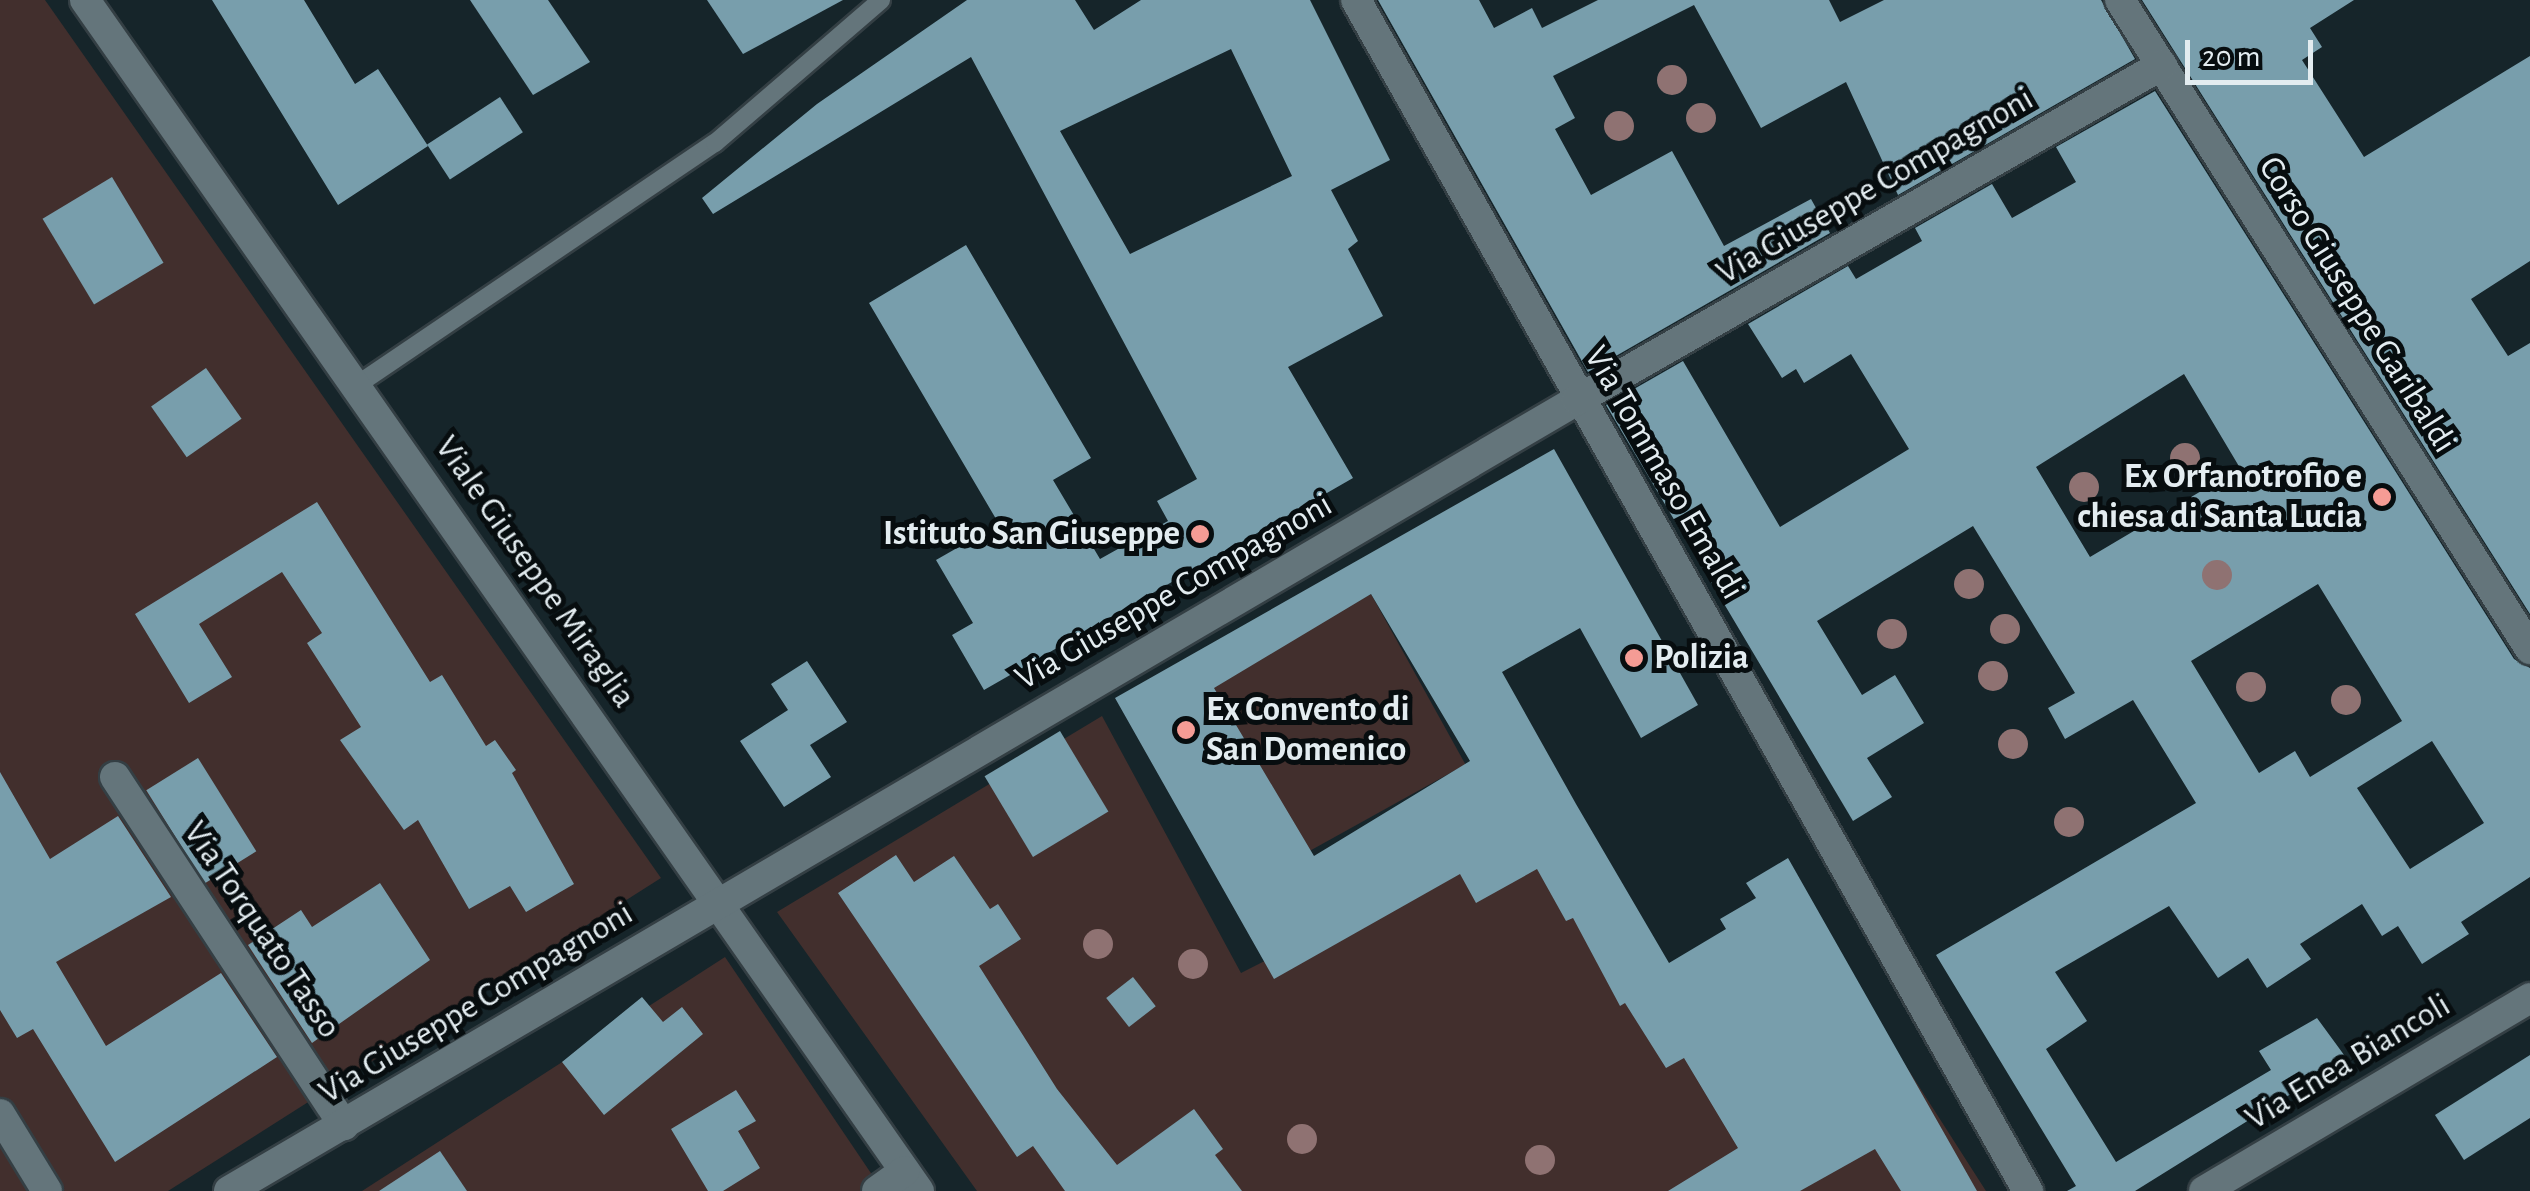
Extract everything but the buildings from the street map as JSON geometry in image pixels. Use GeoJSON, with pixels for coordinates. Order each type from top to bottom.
{"type":"FeatureCollection","features":[{"type":"Feature","properties":{"kind":"street","name":"Viale Giuseppe Miraglia"},"geometry":{"type":"LineString","coordinates":[[85,0],[721,901],[912,1181]]}},
{"type":"Feature","properties":{"kind":"street","name":"Via Tommaso Emaldi"},"geometry":{"type":"LineString","coordinates":[[1356,0],[1577,400],[2028,1191]]}},
{"type":"Feature","properties":{"kind":"street","name":"Corso Giuseppe Garibaldi"},"geometry":{"type":"LineString","coordinates":[[2120,0],[2530,650]]}},
{"type":"Feature","properties":{"kind":"street","name":"Via Giuseppe Compagnoni"},"geometry":{"type":"LineString","coordinates":[[228,1191],[1577,400],[2162,65]]}},
{"type":"Feature","properties":{"kind":"street","name":"Via Torquato Tasso"},"geometry":{"type":"LineString","coordinates":[[115,777],[344,1126]]}},
{"type":"Feature","properties":{"kind":"street","name":"Via Enea Biancoli"},"geometry":{"type":"LineString","coordinates":[[2204,1191],[2530,998]]}},
{"type":"Feature","properties":{"kind":"street"},"geometry":{"type":"LineString","coordinates":[[0,1114],[47,1191]]}},
{"type":"Feature","properties":{"kind":"street"},"geometry":{"type":"LineString","coordinates":[[877,1191],[912,1181]]}},
{"type":"Feature","properties":{"kind":"lane"},"geometry":{"type":"LineString","coordinates":[[357,385],[716,142],[880,0]]}},
{"type":"Feature","properties":{"kind":"shaded area"},"geometry":{"type":"Polygon","coordinates":[[[0,0],[45,0],[661,878],[168,1191],[0,1191],[0,0]]]}},
{"type":"Feature","properties":{"kind":"shaded area"},"geometry":{"type":"Polygon","coordinates":[[[1371,594],[1466,765],[1305,853],[1211,683],[1371,594]]]}},
{"type":"Feature","properties":{"kind":"shaded area"},"geometry":{"type":"Polygon","coordinates":[[[1102,716],[1241,973],[1524,830],[1619,997],[1795,893],[1986,1191],[977,1191],[777,912],[1102,716]]]}},
{"type":"Feature","properties":{"kind":"shaded area"},"geometry":{"type":"Polygon","coordinates":[[[725,957],[883,1191],[362,1191],[725,957]]]}},
{"type":"Feature","properties":{"kind":"place","name":"Ex Orfanotrofio e chiesa di Santa Lucia"},"geometry":{"type":"Point","coordinates":[2382,497]}},
{"type":"Feature","properties":{"kind":"place","name":"Istituto San Giuseppe"},"geometry":{"type":"Point","coordinates":[1200,534]}},
{"type":"Feature","properties":{"kind":"place","name":"Polizia"},"geometry":{"type":"Point","coordinates":[1634,658]}},
{"type":"Feature","properties":{"kind":"place","name":"Ex Convento di San Domenico"},"geometry":{"type":"Point","coordinates":[1186,730]}}]}
